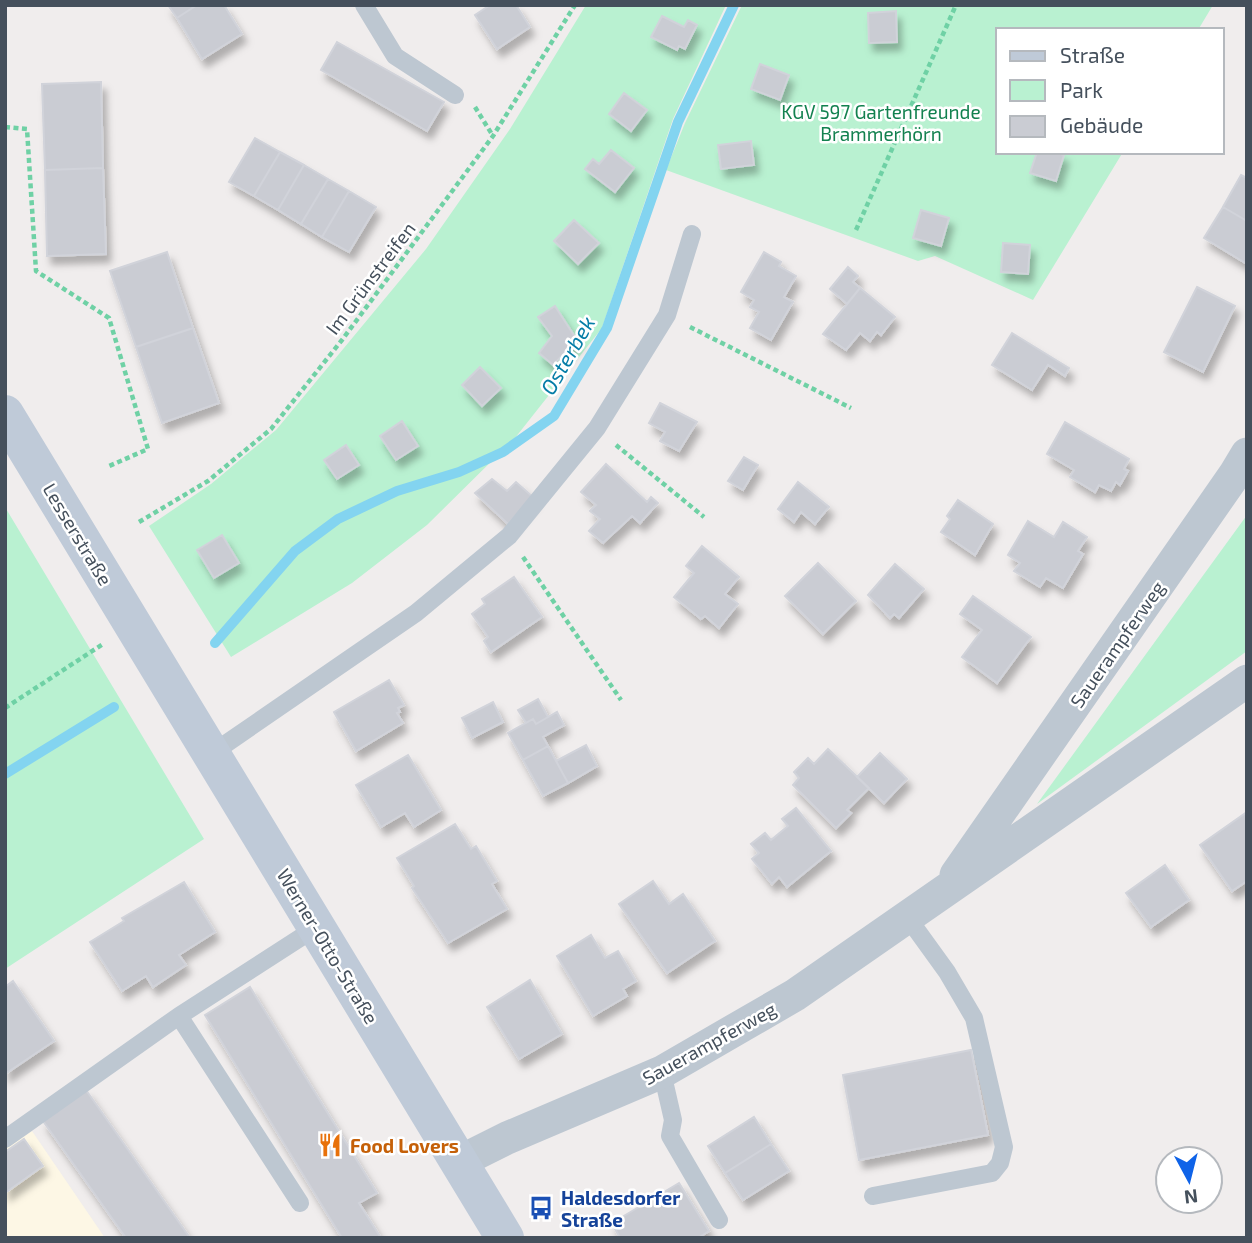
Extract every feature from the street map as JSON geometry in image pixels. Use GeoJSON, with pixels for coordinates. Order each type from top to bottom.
{"type":"FeatureCollection","features":[{"type":"Feature","properties":{"kind":"main road","name":"Lesserstraße"},"geometry":{"type":"LineString","coordinates":[[5,414],[142,640]]}},
{"type":"Feature","properties":{"kind":"main road","name":"Werner-Otto-Straße"},"geometry":{"type":"LineString","coordinates":[[142,640],[505,1238]]}},
{"type":"Feature","properties":{"kind":"street","name":"Sauerampferweg"},"geometry":{"type":"LineString","coordinates":[[943,894],[1243,469]]}},
{"type":"Feature","properties":{"kind":"street","name":"Sauerampferweg"},"geometry":{"type":"LineString","coordinates":[[459,1162],[507,1138],[662,1072],[796,995],[1247,681]]}},
{"type":"Feature","properties":{"kind":"lane"},"geometry":{"type":"LineString","coordinates":[[364,5],[395,56],[455,95]]}},
{"type":"Feature","properties":{"kind":"lane"},"geometry":{"type":"LineString","coordinates":[[211,754],[415,614],[509,536],[597,428],[667,315],[692,234]]}},
{"type":"Feature","properties":{"kind":"lane"},"geometry":{"type":"LineString","coordinates":[[873,1196],[992,1173],[1000,1163],[1004,1147],[974,1018],[947,972],[908,918]]}},
{"type":"Feature","properties":{"kind":"lane"},"geometry":{"type":"LineString","coordinates":[[5,1139],[179,1016],[317,927]]}},
{"type":"Feature","properties":{"kind":"lane"},"geometry":{"type":"LineString","coordinates":[[179,1016],[300,1203]]}},
{"type":"Feature","properties":{"kind":"lane"},"geometry":{"type":"LineString","coordinates":[[662,1072],[673,1120],[670,1136],[719,1220]]}},
{"type":"Feature","properties":{"kind":"path","name":"Im Grünstreifen"},"geometry":{"type":"LineString","coordinates":[[139,522],[208,481],[271,429],[342,340],[493,136],[575,5]]}},
{"type":"Feature","properties":{"kind":"path"},"geometry":{"type":"LineString","coordinates":[[856,230],[956,5]]}},
{"type":"Feature","properties":{"kind":"path"},"geometry":{"type":"LineString","coordinates":[[5,127],[27,129],[36,271],[109,318],[113,331],[148,449],[107,467]]}},
{"type":"Feature","properties":{"kind":"path"},"geometry":{"type":"LineString","coordinates":[[667,315],[851,408]]}},
{"type":"Feature","properties":{"kind":"path"},"geometry":{"type":"LineString","coordinates":[[597,428],[704,517]]}},
{"type":"Feature","properties":{"kind":"path"},"geometry":{"type":"LineString","coordinates":[[509,536],[621,700]]}},
{"type":"Feature","properties":{"kind":"path"},"geometry":{"type":"LineString","coordinates":[[5,708],[142,640]]}},
{"type":"Feature","properties":{"kind":"shaded area"},"geometry":{"type":"Polygon","coordinates":[[[32,1131],[105,1238],[5,1238],[5,1149],[32,1131]]]}},
{"type":"Feature","properties":{"kind":"green space"},"geometry":{"type":"Polygon","coordinates":[[[586,5],[726,5],[673,119],[602,328],[515,438],[427,525],[352,583],[231,657],[149,526],[211,484],[276,430],[426,249],[510,129],[586,5]]]}},
{"type":"Feature","properties":{"kind":"green space","name":"KGV 597 Gartenfreunde Brammerhörn"},"geometry":{"type":"Polygon","coordinates":[[[742,5],[1213,5],[1199,28],[996,28],[996,154],[1122,154],[1033,300],[935,256],[918,261],[666,170],[685,123],[742,5]]]}},
{"type":"Feature","properties":{"kind":"green space"},"geometry":{"type":"Polygon","coordinates":[[[5,507],[204,839],[5,969],[5,507]]]}},
{"type":"Feature","properties":{"kind":"green space"},"geometry":{"type":"Polygon","coordinates":[[[1247,515],[1247,651],[1037,804],[1247,515]]]}},
{"type":"Feature","properties":{"kind":"building"},"geometry":{"type":"Polygon","coordinates":[[[168,5],[197,5],[177,18],[168,5]]]}},
{"type":"Feature","properties":{"kind":"building"},"geometry":{"type":"Polygon","coordinates":[[[197,5],[224,5],[242,34],[202,59],[177,18],[197,5]]]}},
{"type":"Feature","properties":{"kind":"building"},"geometry":{"type":"Polygon","coordinates":[[[490,5],[516,5],[530,27],[497,49],[475,15],[490,5]]]}},
{"type":"Feature","properties":{"kind":"building"},"geometry":{"type":"Polygon","coordinates":[[[896,11],[897,42],[869,43],[868,13],[896,11]]]}},
{"type":"Feature","properties":{"kind":"building"},"geometry":{"type":"Polygon","coordinates":[[[662,16],[684,27],[688,20],[697,25],[685,49],[679,46],[677,50],[651,37],[662,16]]]}},
{"type":"Feature","properties":{"kind":"building"},"geometry":{"type":"Polygon","coordinates":[[[337,42],[444,102],[427,131],[321,70],[337,42]]]}},
{"type":"Feature","properties":{"kind":"building"},"geometry":{"type":"Polygon","coordinates":[[[760,64],[789,75],[780,100],[751,89],[760,64]]]}},
{"type":"Feature","properties":{"kind":"building"},"geometry":{"type":"Polygon","coordinates":[[[101,82],[103,168],[45,170],[42,84],[101,82]]]}},
{"type":"Feature","properties":{"kind":"building"},"geometry":{"type":"Polygon","coordinates":[[[624,93],[647,110],[631,131],[609,114],[624,93]]]}},
{"type":"Feature","properties":{"kind":"building"},"geometry":{"type":"Polygon","coordinates":[[[255,138],[280,152],[254,196],[229,182],[255,138]]]}},
{"type":"Feature","properties":{"kind":"building"},"geometry":{"type":"Polygon","coordinates":[[[751,141],[754,165],[721,169],[718,145],[751,141]]]}},
{"type":"Feature","properties":{"kind":"building"},"geometry":{"type":"Polygon","coordinates":[[[611,150],[634,168],[615,192],[585,169],[593,159],[599,164],[611,150]]]}},
{"type":"Feature","properties":{"kind":"building"},"geometry":{"type":"Polygon","coordinates":[[[280,152],[304,165],[278,210],[254,196],[280,152]]]}},
{"type":"Feature","properties":{"kind":"building"},"geometry":{"type":"Polygon","coordinates":[[[1036,154],[1064,155],[1056,181],[1030,173],[1036,154]]]}},
{"type":"Feature","properties":{"kind":"building"},"geometry":{"type":"Polygon","coordinates":[[[304,165],[328,179],[301,224],[278,210],[304,165]]]}},
{"type":"Feature","properties":{"kind":"building"},"geometry":{"type":"Polygon","coordinates":[[[103,168],[106,254],[47,256],[45,170],[103,168]]]}},
{"type":"Feature","properties":{"kind":"building"},"geometry":{"type":"Polygon","coordinates":[[[1241,175],[1247,178],[1247,221],[1223,207],[1241,175]]]}},
{"type":"Feature","properties":{"kind":"building"},"geometry":{"type":"Polygon","coordinates":[[[328,179],[349,191],[322,237],[301,224],[328,179]]]}},
{"type":"Feature","properties":{"kind":"building"},"geometry":{"type":"Polygon","coordinates":[[[349,191],[376,207],[349,252],[322,237],[349,191]]]}},
{"type":"Feature","properties":{"kind":"building"},"geometry":{"type":"Polygon","coordinates":[[[1223,207],[1247,221],[1247,264],[1204,238],[1223,207]]]}},
{"type":"Feature","properties":{"kind":"building"},"geometry":{"type":"Polygon","coordinates":[[[921,210],[949,218],[941,246],[913,238],[921,210]]]}},
{"type":"Feature","properties":{"kind":"building"},"geometry":{"type":"Polygon","coordinates":[[[574,220],[599,243],[578,264],[554,241],[574,220]]]}},
{"type":"Feature","properties":{"kind":"building"},"geometry":{"type":"Polygon","coordinates":[[[1003,243],[1030,245],[1028,274],[1001,272],[1003,243]]]}},
{"type":"Feature","properties":{"kind":"building"},"geometry":{"type":"Polygon","coordinates":[[[167,252],[193,328],[136,347],[110,271],[167,252]]]}},
{"type":"Feature","properties":{"kind":"building"},"geometry":{"type":"Polygon","coordinates":[[[764,252],[781,262],[779,266],[796,276],[784,297],[793,302],[771,340],[750,328],[759,312],[750,307],[754,300],[741,292],[764,252]]]}},
{"type":"Feature","properties":{"kind":"building"},"geometry":{"type":"Polygon","coordinates":[[[848,267],[858,276],[853,282],[860,288],[847,304],[830,289],[848,267]]]}},
{"type":"Feature","properties":{"kind":"building"},"geometry":{"type":"Polygon","coordinates":[[[1197,287],[1235,306],[1203,372],[1164,352],[1197,287]]]}},
{"type":"Feature","properties":{"kind":"building"},"geometry":{"type":"Polygon","coordinates":[[[860,288],[895,317],[881,335],[877,332],[870,341],[860,333],[846,350],[823,334],[860,288]]]}},
{"type":"Feature","properties":{"kind":"building"},"geometry":{"type":"Polygon","coordinates":[[[555,306],[577,340],[553,365],[539,353],[552,336],[538,317],[555,306]]]}},
{"type":"Feature","properties":{"kind":"building"},"geometry":{"type":"Polygon","coordinates":[[[193,328],[219,403],[162,423],[136,347],[193,328]]]}},
{"type":"Feature","properties":{"kind":"building"},"geometry":{"type":"Polygon","coordinates":[[[1012,333],[1069,368],[1065,376],[1048,365],[1032,390],[992,365],[1012,333]]]}},
{"type":"Feature","properties":{"kind":"building"},"geometry":{"type":"Polygon","coordinates":[[[480,367],[501,388],[482,406],[462,385],[480,367]]]}},
{"type":"Feature","properties":{"kind":"building"},"geometry":{"type":"Polygon","coordinates":[[[660,403],[697,422],[679,451],[660,441],[665,432],[649,423],[660,403]]]}},
{"type":"Feature","properties":{"kind":"building"},"geometry":{"type":"Polygon","coordinates":[[[402,421],[418,446],[396,460],[380,436],[402,421]]]}},
{"type":"Feature","properties":{"kind":"building"},"geometry":{"type":"Polygon","coordinates":[[[1065,422],[1129,459],[1124,469],[1128,471],[1120,485],[1116,482],[1111,491],[1099,485],[1095,492],[1070,477],[1074,470],[1047,454],[1065,422]]]}},
{"type":"Feature","properties":{"kind":"building"},"geometry":{"type":"Polygon","coordinates":[[[346,445],[359,465],[337,479],[324,460],[346,445]]]}},
{"type":"Feature","properties":{"kind":"building"},"geometry":{"type":"Polygon","coordinates":[[[744,457],[758,465],[743,490],[728,481],[744,457]]]}},
{"type":"Feature","properties":{"kind":"building"},"geometry":{"type":"Polygon","coordinates":[[[606,464],[647,502],[651,497],[658,503],[640,523],[632,516],[603,543],[589,531],[600,519],[590,511],[596,505],[581,492],[606,464]]]}},
{"type":"Feature","properties":{"kind":"building"},"geometry":{"type":"Polygon","coordinates":[[[492,479],[507,491],[516,482],[533,497],[508,524],[475,493],[492,479]]]}},
{"type":"Feature","properties":{"kind":"building"},"geometry":{"type":"Polygon","coordinates":[[[798,482],[829,507],[815,524],[801,512],[794,522],[778,509],[798,482]]]}},
{"type":"Feature","properties":{"kind":"building"},"geometry":{"type":"Polygon","coordinates":[[[958,500],[993,524],[975,555],[941,532],[950,519],[947,516],[958,500]]]}},
{"type":"Feature","properties":{"kind":"building"},"geometry":{"type":"Polygon","coordinates":[[[1028,521],[1054,537],[1063,522],[1087,537],[1078,551],[1083,554],[1063,588],[1046,578],[1040,587],[1014,571],[1020,563],[1008,555],[1028,521]]]}},
{"type":"Feature","properties":{"kind":"building"},"geometry":{"type":"Polygon","coordinates":[[[222,535],[239,563],[214,578],[197,550],[222,535]]]}},
{"type":"Feature","properties":{"kind":"building"},"geometry":{"type":"Polygon","coordinates":[[[702,546],[739,577],[725,594],[738,604],[719,628],[705,616],[701,619],[674,597],[694,573],[686,566],[702,546]]]}},
{"type":"Feature","properties":{"kind":"building"},"geometry":{"type":"Polygon","coordinates":[[[818,563],[856,601],[823,634],[785,596],[818,563]]]}},
{"type":"Feature","properties":{"kind":"building"},"geometry":{"type":"Polygon","coordinates":[[[895,564],[924,589],[899,618],[894,614],[890,618],[868,595],[895,564]]]}},
{"type":"Feature","properties":{"kind":"building"},"geometry":{"type":"Polygon","coordinates":[[[514,577],[542,617],[491,652],[484,641],[488,637],[472,614],[485,604],[482,599],[514,577]]]}},
{"type":"Feature","properties":{"kind":"building"},"geometry":{"type":"Polygon","coordinates":[[[973,596],[1031,637],[997,683],[962,657],[982,630],[960,614],[973,596]]]}},
{"type":"Feature","properties":{"kind":"building"},"geometry":{"type":"Polygon","coordinates":[[[389,680],[404,705],[398,708],[400,712],[397,713],[403,723],[356,751],[334,712],[389,680]]]}},
{"type":"Feature","properties":{"kind":"building"},"geometry":{"type":"Polygon","coordinates":[[[538,699],[548,717],[536,724],[533,719],[526,723],[518,710],[538,699]]]}},
{"type":"Feature","properties":{"kind":"building"},"geometry":{"type":"Polygon","coordinates":[[[493,702],[503,722],[472,738],[462,718],[493,702]]]}},
{"type":"Feature","properties":{"kind":"building"},"geometry":{"type":"Polygon","coordinates":[[[557,712],[564,725],[543,737],[548,746],[523,760],[508,733],[533,719],[536,724],[557,712]]]}},
{"type":"Feature","properties":{"kind":"building"},"geometry":{"type":"Polygon","coordinates":[[[586,745],[597,766],[568,783],[556,761],[586,745]]]}},
{"type":"Feature","properties":{"kind":"building"},"geometry":{"type":"Polygon","coordinates":[[[548,746],[568,783],[543,796],[523,760],[548,746]]]}},
{"type":"Feature","properties":{"kind":"building"},"geometry":{"type":"Polygon","coordinates":[[[828,749],[869,788],[847,810],[851,813],[836,828],[793,785],[799,778],[794,772],[808,758],[814,764],[828,749]]]}},
{"type":"Feature","properties":{"kind":"building"},"geometry":{"type":"Polygon","coordinates":[[[880,753],[907,779],[884,803],[857,777],[880,753]]]}},
{"type":"Feature","properties":{"kind":"building"},"geometry":{"type":"Polygon","coordinates":[[[408,755],[441,810],[414,827],[405,813],[381,827],[356,785],[408,755]]]}},
{"type":"Feature","properties":{"kind":"building"},"geometry":{"type":"Polygon","coordinates":[[[796,808],[831,851],[787,887],[779,877],[772,884],[752,859],[759,853],[751,844],[765,833],[771,840],[788,826],[782,819],[796,808]]]}},
{"type":"Feature","properties":{"kind":"building"},"geometry":{"type":"Polygon","coordinates":[[[1247,812],[1247,881],[1232,891],[1200,845],[1247,812]]]}},
{"type":"Feature","properties":{"kind":"building"},"geometry":{"type":"Polygon","coordinates":[[[455,824],[471,849],[476,846],[497,881],[492,884],[507,909],[448,943],[412,888],[414,886],[397,858],[455,824]]]}},
{"type":"Feature","properties":{"kind":"building"},"geometry":{"type":"Polygon","coordinates":[[[1165,865],[1189,900],[1151,927],[1126,893],[1165,865]]]}},
{"type":"Feature","properties":{"kind":"building"},"geometry":{"type":"Polygon","coordinates":[[[653,881],[669,904],[683,894],[715,941],[667,973],[619,904],[653,881]]]}},
{"type":"Feature","properties":{"kind":"building"},"geometry":{"type":"Polygon","coordinates":[[[184,882],[215,932],[179,955],[186,965],[153,987],[146,976],[122,991],[90,942],[124,921],[122,918],[184,882]]]}},
{"type":"Feature","properties":{"kind":"building"},"geometry":{"type":"Polygon","coordinates":[[[591,935],[605,958],[618,951],[636,981],[623,989],[627,996],[593,1016],[557,956],[591,935]]]}},
{"type":"Feature","properties":{"kind":"building"},"geometry":{"type":"Polygon","coordinates":[[[530,980],[562,1034],[519,1059],[487,1007],[530,980]]]}},
{"type":"Feature","properties":{"kind":"building"},"geometry":{"type":"Polygon","coordinates":[[[13,981],[54,1041],[5,1074],[5,987],[13,981]]]}},
{"type":"Feature","properties":{"kind":"building"},"geometry":{"type":"Polygon","coordinates":[[[250,987],[377,1193],[359,1203],[381,1238],[342,1238],[205,1015],[250,987]]]}},
{"type":"Feature","properties":{"kind":"building"},"geometry":{"type":"Polygon","coordinates":[[[971,1050],[988,1135],[859,1160],[843,1075],[971,1050]]]}},
{"type":"Feature","properties":{"kind":"building"},"geometry":{"type":"Polygon","coordinates":[[[86,1090],[190,1238],[126,1238],[43,1121],[86,1090]]]}},
{"type":"Feature","properties":{"kind":"building"},"geometry":{"type":"Polygon","coordinates":[[[754,1117],[771,1144],[725,1173],[708,1146],[754,1117]]]}},
{"type":"Feature","properties":{"kind":"building"},"geometry":{"type":"Polygon","coordinates":[[[24,1139],[43,1166],[5,1193],[5,1152],[24,1139]]]}},
{"type":"Feature","properties":{"kind":"building"},"geometry":{"type":"Polygon","coordinates":[[[771,1144],[789,1171],[743,1200],[725,1173],[771,1144]]]}},
{"type":"Feature","properties":{"kind":"building"},"geometry":{"type":"Polygon","coordinates":[[[679,1183],[709,1231],[698,1238],[620,1238],[612,1223],[679,1183]]]}},
{"type":"Feature","properties":{"kind":"waterway","name":"Osterbek"},"geometry":{"type":"LineString","coordinates":[[215,643],[295,551],[338,519],[397,491],[459,472],[503,452],[554,416],[607,328],[678,122],[734,5]]}},
{"type":"Feature","properties":{"kind":"waterway","name":"Osterbek"},"geometry":{"type":"LineString","coordinates":[[5,774],[114,707]]}},
{"type":"Feature","properties":{"kind":"place","name":"Food Lovers"},"geometry":{"type":"Point","coordinates":[330,1145]}},
{"type":"Feature","properties":{"kind":"place","name":"Haldesdorfer Straße"},"geometry":{"type":"Point","coordinates":[541,1208]}}]}
